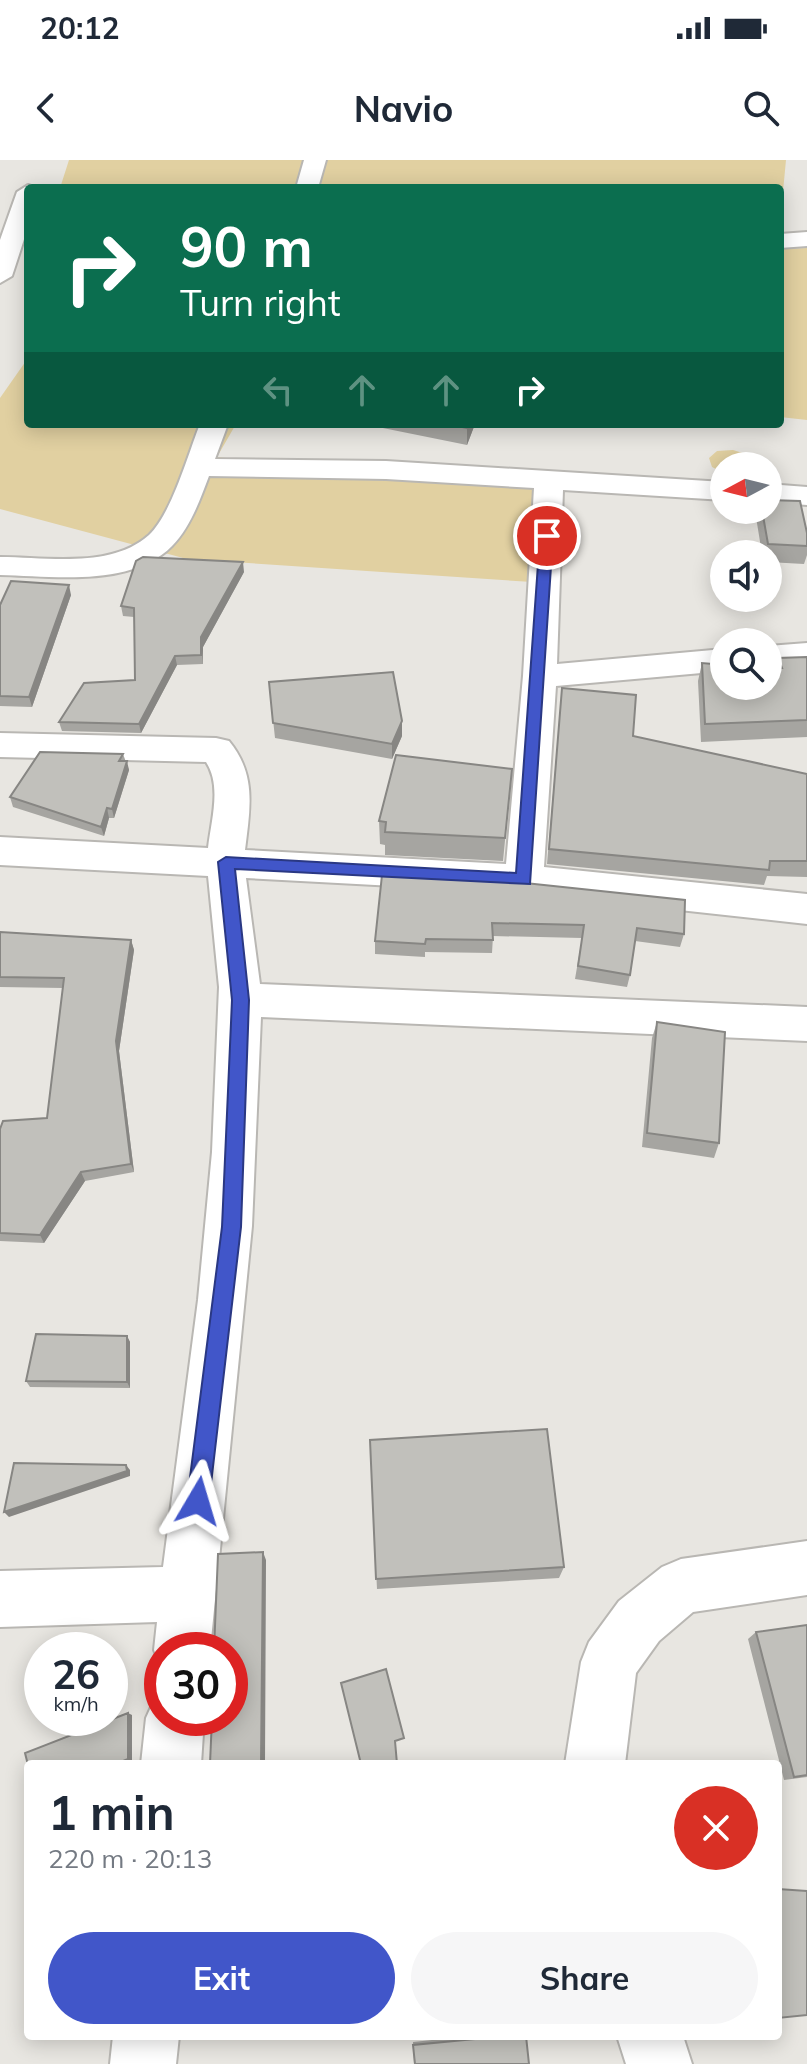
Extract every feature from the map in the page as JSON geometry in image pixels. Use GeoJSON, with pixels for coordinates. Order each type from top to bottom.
{"type":"FeatureCollection","features":[{"type":"Feature","properties":{"kind":"street"},"geometry":{"type":"LineString","coordinates":[[308,184],[315,160]]}},
{"type":"Feature","properties":{"kind":"street"},"geometry":{"type":"LineString","coordinates":[[24,203],[0,277],[24,280]]}},
{"type":"Feature","properties":{"kind":"street"},"geometry":{"type":"LineString","coordinates":[[784,241],[807,239]]}},
{"type":"Feature","properties":{"kind":"street"},"geometry":{"type":"LineString","coordinates":[[0,566],[95,564],[139,555],[162,539],[212,428]]}},
{"type":"Feature","properties":{"kind":"street"},"geometry":{"type":"LineString","coordinates":[[197,467],[386,470],[710,490]]}},
{"type":"Feature","properties":{"kind":"street"},"geometry":{"type":"LineString","coordinates":[[524,879],[540,676],[549,480]]}},
{"type":"Feature","properties":{"kind":"street"},"geometry":{"type":"LineString","coordinates":[[782,494],[807,496]]}},
{"type":"Feature","properties":{"kind":"street"},"geometry":{"type":"LineString","coordinates":[[782,656],[807,654]]}},
{"type":"Feature","properties":{"kind":"street"},"geometry":{"type":"LineString","coordinates":[[540,676],[710,661]]}},
{"type":"Feature","properties":{"kind":"street"},"geometry":{"type":"LineString","coordinates":[[0,745],[216,750],[225,757],[233,777],[226,862],[240,1000],[231,1227],[184,1632]]}},
{"type":"Feature","properties":{"kind":"street"},"geometry":{"type":"LineString","coordinates":[[0,851],[524,879],[807,909]]}},
{"type":"Feature","properties":{"kind":"street"},"geometry":{"type":"LineString","coordinates":[[240,1000],[807,1024]]}},
{"type":"Feature","properties":{"kind":"street"},"geometry":{"type":"LineString","coordinates":[[595,1760],[609,1662],[639,1621],[681,1586],[807,1568]]}},
{"type":"Feature","properties":{"kind":"street"},"geometry":{"type":"LineString","coordinates":[[0,1599],[187,1594]]}},
{"type":"Feature","properties":{"kind":"street"},"geometry":{"type":"LineString","coordinates":[[171,1760],[173,1736]]}},
{"type":"Feature","properties":{"kind":"street"},"geometry":{"type":"LineString","coordinates":[[143,2064],[146,2040]]}},
{"type":"Feature","properties":{"kind":"street"},"geometry":{"type":"LineString","coordinates":[[651,2040],[659,2064]]}},
{"type":"Feature","properties":{"kind":"shaded area"},"geometry":{"type":"Polygon","coordinates":[[[69,160],[786,160],[784,184],[61,184],[69,160]]]}},
{"type":"Feature","properties":{"kind":"shaded area"},"geometry":{"type":"Polygon","coordinates":[[[807,248],[807,420],[784,417],[784,249],[807,248]]]}},
{"type":"Feature","properties":{"kind":"shaded area"},"geometry":{"type":"Polygon","coordinates":[[[24,364],[24,428],[234,428],[217,457],[542,490],[532,582],[187,559],[0,509],[0,398],[24,364]]]}},
{"type":"Feature","properties":{"kind":"building"},"geometry":{"type":"Polygon","coordinates":[[[782,500],[800,501],[807,546],[782,545],[782,540],[767,540],[764,524],[782,524],[782,500]]]}},
{"type":"Feature","properties":{"kind":"building"},"geometry":{"type":"Polygon","coordinates":[[[143,557],[243,562],[201,637],[201,655],[175,656],[139,724],[59,722],[84,683],[135,680],[134,608],[121,606],[136,561],[143,557]]]}},
{"type":"Feature","properties":{"kind":"building"},"geometry":{"type":"Polygon","coordinates":[[[11,581],[69,585],[29,697],[0,696],[0,605],[11,581]]]}},
{"type":"Feature","properties":{"kind":"building"},"geometry":{"type":"Polygon","coordinates":[[[807,657],[807,720],[705,724],[702,663],[710,664],[710,700],[782,700],[782,658],[807,657]]]}},
{"type":"Feature","properties":{"kind":"building"},"geometry":{"type":"Polygon","coordinates":[[[393,672],[402,721],[392,744],[273,723],[269,682],[393,672]]]}},
{"type":"Feature","properties":{"kind":"building"},"geometry":{"type":"Polygon","coordinates":[[[562,688],[636,695],[633,736],[807,774],[807,861],[770,861],[769,870],[549,849],[562,688]]]}},
{"type":"Feature","properties":{"kind":"building"},"geometry":{"type":"Polygon","coordinates":[[[40,752],[123,754],[119,761],[127,761],[112,809],[107,808],[101,827],[10,797],[40,752]]]}},
{"type":"Feature","properties":{"kind":"building"},"geometry":{"type":"Polygon","coordinates":[[[396,755],[512,769],[505,838],[385,832],[386,822],[379,821],[396,755]]]}},
{"type":"Feature","properties":{"kind":"building"},"geometry":{"type":"Polygon","coordinates":[[[382,875],[525,883],[685,900],[684,934],[637,928],[630,975],[578,966],[584,925],[492,923],[493,940],[426,939],[425,944],[375,941],[382,875]]]}},
{"type":"Feature","properties":{"kind":"building"},"geometry":{"type":"Polygon","coordinates":[[[0,932],[131,940],[116,1041],[131,1164],[81,1172],[40,1235],[0,1233],[0,1129],[3,1121],[47,1118],[64,978],[0,977],[0,932]]]}},
{"type":"Feature","properties":{"kind":"building"},"geometry":{"type":"Polygon","coordinates":[[[657,1022],[725,1032],[719,1143],[647,1133],[657,1022]]]}},
{"type":"Feature","properties":{"kind":"building"},"geometry":{"type":"Polygon","coordinates":[[[36,1334],[127,1336],[127,1382],[26,1381],[36,1334]]]}},
{"type":"Feature","properties":{"kind":"building"},"geometry":{"type":"Polygon","coordinates":[[[547,1429],[564,1567],[376,1579],[370,1440],[547,1429]]]}},
{"type":"Feature","properties":{"kind":"building"},"geometry":{"type":"Polygon","coordinates":[[[14,1463],[126,1465],[127,1471],[4,1512],[14,1463]]]}},
{"type":"Feature","properties":{"kind":"building"},"geometry":{"type":"Polygon","coordinates":[[[263,1552],[261,1760],[210,1760],[211,1736],[248,1736],[248,1632],[215,1632],[218,1554],[263,1552]]]}},
{"type":"Feature","properties":{"kind":"building"},"geometry":{"type":"Polygon","coordinates":[[[807,1625],[807,1775],[794,1777],[756,1632],[807,1625]]]}},
{"type":"Feature","properties":{"kind":"building"},"geometry":{"type":"Polygon","coordinates":[[[386,1669],[404,1738],[395,1741],[397,1760],[360,1760],[341,1683],[386,1669]]]}},
{"type":"Feature","properties":{"kind":"building"},"geometry":{"type":"Polygon","coordinates":[[[69,1736],[128,1736],[126,1760],[27,1760],[25,1753],[69,1736]]]}},
{"type":"Feature","properties":{"kind":"building"},"geometry":{"type":"Polygon","coordinates":[[[782,1889],[807,1891],[807,2015],[782,2018],[782,1889]]]}},
{"type":"Feature","properties":{"kind":"building"},"geometry":{"type":"Polygon","coordinates":[[[465,2040],[526,2040],[529,2064],[415,2064],[413,2045],[465,2040]]]}},
{"type":"Feature","properties":{"kind":"route"},"geometry":{"type":"LineString","coordinates":[[198,1501],[231,1227],[240,1000],[226,862],[524,879],[547,536]]}}]}
